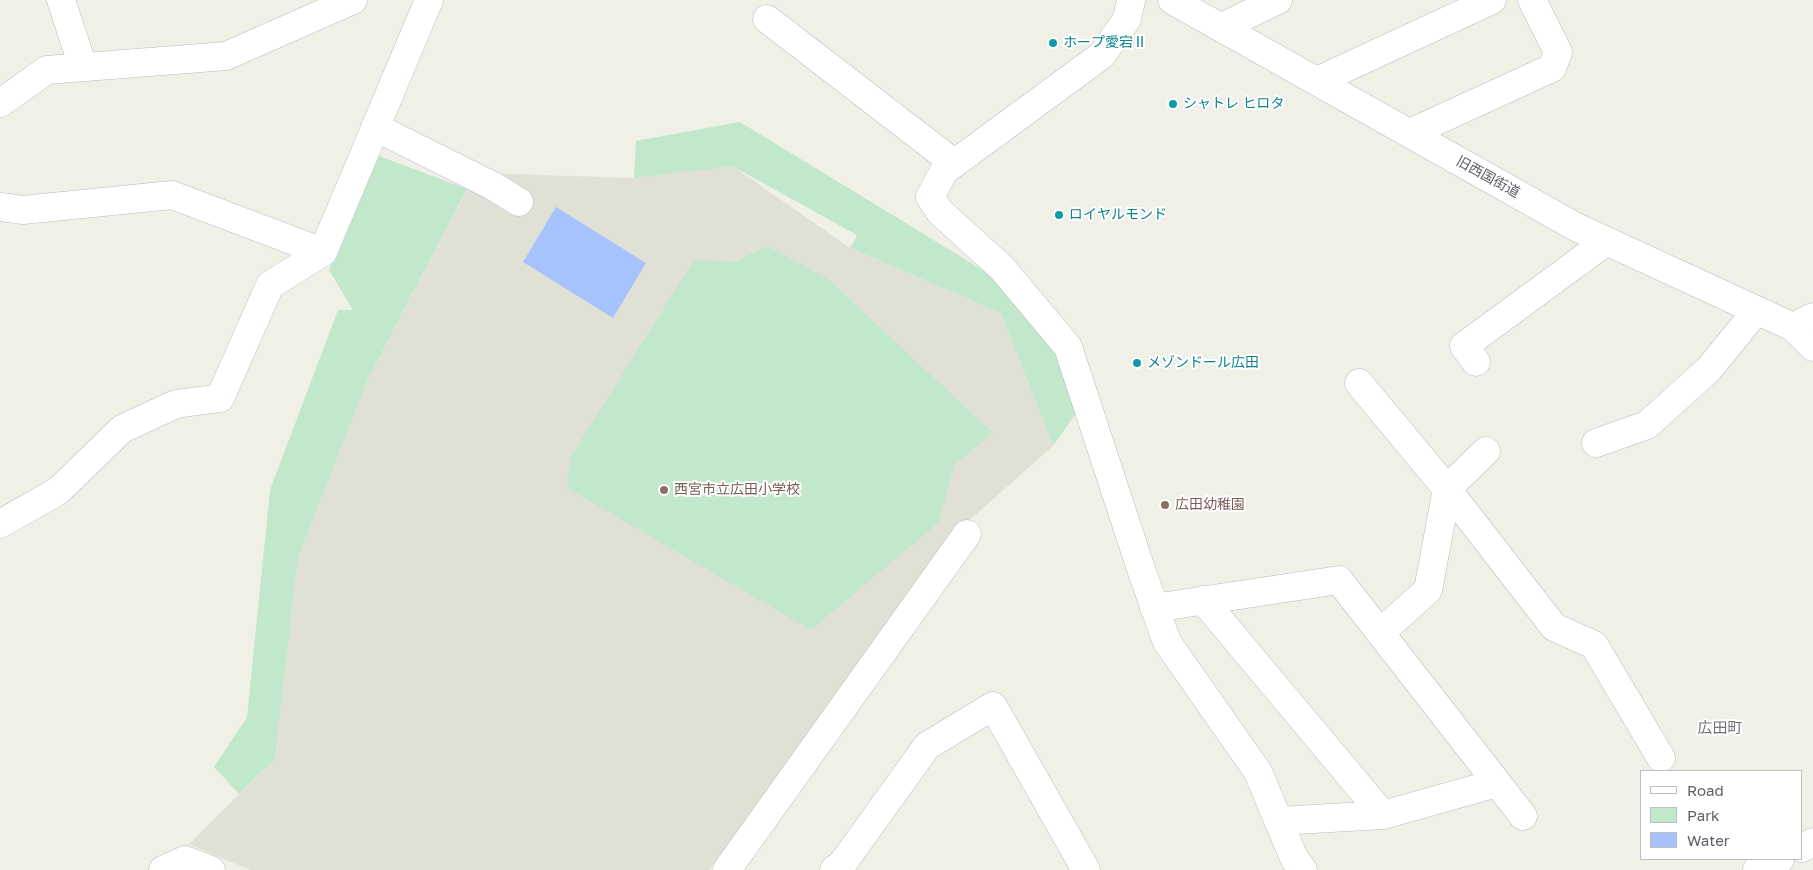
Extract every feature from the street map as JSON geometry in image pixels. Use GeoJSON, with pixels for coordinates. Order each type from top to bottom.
{"type":"FeatureCollection","features":[{"type":"Feature","properties":{"kind":"street"},"geometry":{"type":"LineString","coordinates":[[61,0],[83,67]]}},
{"type":"Feature","properties":{"kind":"street"},"geometry":{"type":"LineString","coordinates":[[0,103],[47,70],[226,56],[353,0]]}},
{"type":"Feature","properties":{"kind":"street"},"geometry":{"type":"LineString","coordinates":[[0,524],[58,491],[122,428],[176,404],[220,398],[270,285],[323,252],[429,0]]}},
{"type":"Feature","properties":{"kind":"street"},"geometry":{"type":"LineString","coordinates":[[1131,0],[1128,19],[1102,55],[944,171],[930,197],[940,212],[1002,268],[1068,347],[1154,608],[1167,642],[1258,772],[1294,858],[1303,870]]}},
{"type":"Feature","properties":{"kind":"street","name":"旧西国街道"},"geometry":{"type":"LineString","coordinates":[[1172,0],[1576,227],[1757,310],[1803,322],[1813,347]]}},
{"type":"Feature","properties":{"kind":"street"},"geometry":{"type":"LineString","coordinates":[[1222,27],[1278,0]]}},
{"type":"Feature","properties":{"kind":"street"},"geometry":{"type":"LineString","coordinates":[[1317,81],[1492,0]]}},
{"type":"Feature","properties":{"kind":"street"},"geometry":{"type":"LineString","coordinates":[[1410,133],[1552,68],[1558,52],[1532,0]]}},
{"type":"Feature","properties":{"kind":"street"},"geometry":{"type":"LineString","coordinates":[[767,19],[954,163]]}},
{"type":"Feature","properties":{"kind":"street"},"geometry":{"type":"LineString","coordinates":[[375,127],[493,186],[520,202]]}},
{"type":"Feature","properties":{"kind":"street"},"geometry":{"type":"LineString","coordinates":[[0,207],[23,210],[172,195],[323,252]]}},
{"type":"Feature","properties":{"kind":"street"},"geometry":{"type":"LineString","coordinates":[[1476,362],[1464,346],[1607,241]]}},
{"type":"Feature","properties":{"kind":"street"},"geometry":{"type":"LineString","coordinates":[[1596,444],[1647,425],[1709,369],[1757,310]]}},
{"type":"Feature","properties":{"kind":"street"},"geometry":{"type":"LineString","coordinates":[[1359,383],[1447,489],[1554,627],[1594,645],[1661,758]]}},
{"type":"Feature","properties":{"kind":"street"},"geometry":{"type":"LineString","coordinates":[[1380,633],[1428,590],[1447,489],[1486,451]]}},
{"type":"Feature","properties":{"kind":"street"},"geometry":{"type":"LineString","coordinates":[[727,870],[967,534]]}},
{"type":"Feature","properties":{"kind":"street"},"geometry":{"type":"LineString","coordinates":[[1154,608],[1339,580],[1522,816]]}},
{"type":"Feature","properties":{"kind":"street"},"geometry":{"type":"LineString","coordinates":[[1203,600],[1383,815]]}},
{"type":"Feature","properties":{"kind":"street"},"geometry":{"type":"LineString","coordinates":[[834,870],[843,863],[927,746],[993,706],[1086,870]]}},
{"type":"Feature","properties":{"kind":"street"},"geometry":{"type":"LineString","coordinates":[[1278,821],[1383,815],[1497,783]]}},
{"type":"Feature","properties":{"kind":"street"},"geometry":{"type":"LineString","coordinates":[[163,870],[185,860],[211,870]]}},
{"type":"Feature","properties":{"kind":"street"},"geometry":{"type":"LineString","coordinates":[[1758,870],[1778,860]]}},
{"type":"Feature","properties":{"kind":"shaded area","name":"西宮市立広田小学校"},"geometry":{"type":"Polygon","coordinates":[[[731,165],[850,248],[1001,313],[1053,446],[955,533],[709,870],[250,870],[189,844],[275,759],[298,558],[369,377],[467,190],[478,173],[634,178],[731,165]]]}},
{"type":"Feature","properties":{"kind":"green space"},"geometry":{"type":"Polygon","coordinates":[[[740,122],[1019,292],[1072,373],[1081,406],[1053,446],[1001,313],[850,248],[857,235],[732,166],[634,178],[636,141],[740,122]]]}},
{"type":"Feature","properties":{"kind":"green space"},"geometry":{"type":"Polygon","coordinates":[[[379,156],[467,189],[369,377],[298,558],[275,759],[239,794],[214,767],[247,717],[270,490],[338,310],[353,310],[329,270],[379,156]]]}},
{"type":"Feature","properties":{"kind":"green space"},"geometry":{"type":"Polygon","coordinates":[[[767,246],[828,279],[993,433],[954,465],[939,522],[811,630],[567,488],[570,458],[694,260],[735,262],[767,246]]]}},
{"type":"Feature","properties":{"kind":"water"},"geometry":{"type":"Polygon","coordinates":[[[556,207],[646,263],[613,318],[523,262],[556,207]]]}},
{"type":"Feature","properties":{"kind":"place","name":"ホープ愛宕Ⅱ"},"geometry":{"type":"Point","coordinates":[1053,43]}},
{"type":"Feature","properties":{"kind":"place","name":"シャトレ ヒロタ"},"geometry":{"type":"Point","coordinates":[1173,104]}},
{"type":"Feature","properties":{"kind":"place","name":"ロイヤルモンド"},"geometry":{"type":"Point","coordinates":[1059,215]}},
{"type":"Feature","properties":{"kind":"place","name":"メゾンドール広田"},"geometry":{"type":"Point","coordinates":[1137,363]}},
{"type":"Feature","properties":{"kind":"place","name":"西宮市立広田小学校"},"geometry":{"type":"Point","coordinates":[664,490]}},
{"type":"Feature","properties":{"kind":"place","name":"広田幼稚園"},"geometry":{"type":"Point","coordinates":[1165,505]}},
{"type":"Feature","properties":{"kind":"district","name":"広田町"},"geometry":{"type":"Point","coordinates":[1720,728]}}]}
